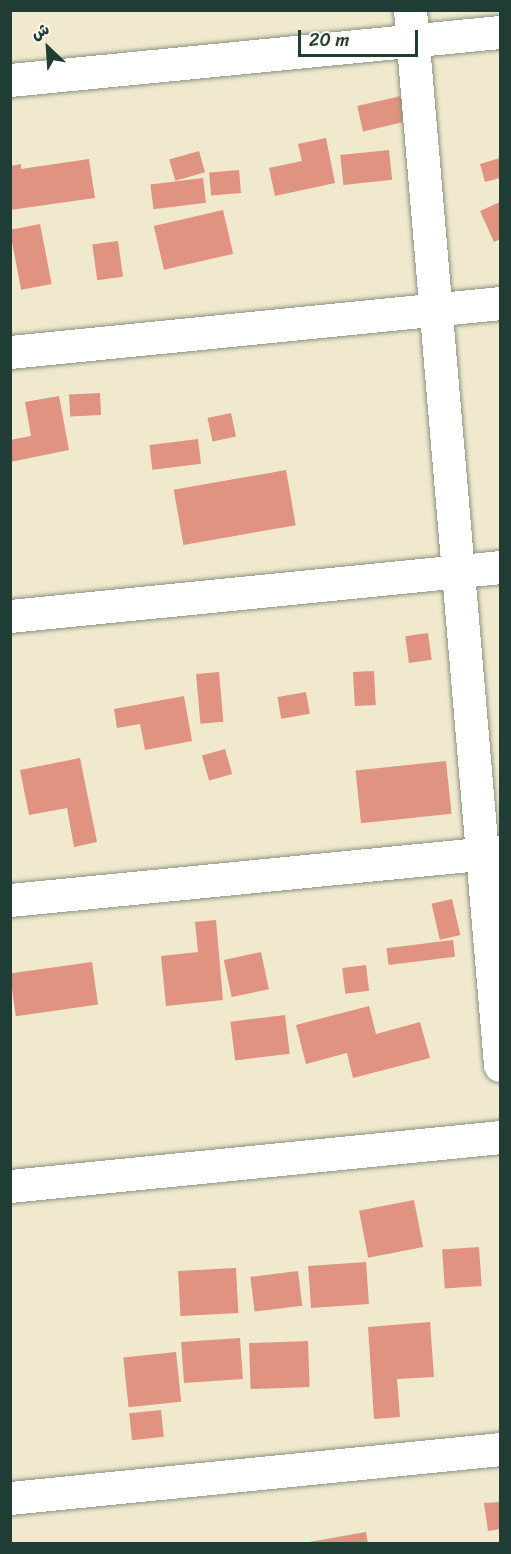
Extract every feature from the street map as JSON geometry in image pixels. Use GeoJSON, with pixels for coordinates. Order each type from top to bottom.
{"type":"FeatureCollection","features":[{"type":"Feature","properties":{"kind":"street"},"geometry":{"type":"LineString","coordinates":[[10,80],[411,26],[501,32]]}},
{"type":"Feature","properties":{"kind":"street"},"geometry":{"type":"LineString","coordinates":[[411,26],[458,571],[492,853],[501,1065]]}},
{"type":"Feature","properties":{"kind":"street"},"geometry":{"type":"LineString","coordinates":[[10,352],[501,303]]}},
{"type":"Feature","properties":{"kind":"street"},"geometry":{"type":"LineString","coordinates":[[10,616],[501,567]]}},
{"type":"Feature","properties":{"kind":"street"},"geometry":{"type":"LineString","coordinates":[[10,900],[492,853]]}},
{"type":"Feature","properties":{"kind":"street"},"geometry":{"type":"LineString","coordinates":[[10,1186],[501,1137]]}},
{"type":"Feature","properties":{"kind":"street"},"geometry":{"type":"LineString","coordinates":[[10,1498],[501,1449]]}},
{"type":"Feature","properties":{"kind":"building"},"geometry":{"type":"Polygon","coordinates":[[[401,96],[407,121],[363,131],[357,106],[401,96]]]}},
{"type":"Feature","properties":{"kind":"building"},"geometry":{"type":"Polygon","coordinates":[[[326,138],[335,183],[275,196],[269,168],[302,161],[298,144],[326,138]]]}},
{"type":"Feature","properties":{"kind":"building"},"geometry":{"type":"Polygon","coordinates":[[[389,150],[392,180],[343,185],[340,155],[389,150]]]}},
{"type":"Feature","properties":{"kind":"building"},"geometry":{"type":"Polygon","coordinates":[[[199,151],[205,172],[175,181],[169,160],[199,151]]]}},
{"type":"Feature","properties":{"kind":"building"},"geometry":{"type":"Polygon","coordinates":[[[500,158],[500,178],[485,182],[480,164],[500,158]]]}},
{"type":"Feature","properties":{"kind":"building"},"geometry":{"type":"Polygon","coordinates":[[[89,159],[95,198],[10,210],[10,166],[21,164],[21,169],[89,159]]]}},
{"type":"Feature","properties":{"kind":"building"},"geometry":{"type":"Polygon","coordinates":[[[239,170],[241,193],[211,196],[209,173],[239,170]]]}},
{"type":"Feature","properties":{"kind":"building"},"geometry":{"type":"Polygon","coordinates":[[[203,178],[206,203],[153,209],[150,184],[203,178]]]}},
{"type":"Feature","properties":{"kind":"building"},"geometry":{"type":"Polygon","coordinates":[[[500,202],[500,239],[494,242],[480,211],[500,202]]]}},
{"type":"Feature","properties":{"kind":"building"},"geometry":{"type":"Polygon","coordinates":[[[223,210],[233,254],[164,270],[154,226],[223,210]]]}},
{"type":"Feature","properties":{"kind":"building"},"geometry":{"type":"Polygon","coordinates":[[[40,224],[52,284],[21,290],[10,230],[40,224]]]}},
{"type":"Feature","properties":{"kind":"building"},"geometry":{"type":"Polygon","coordinates":[[[118,241],[123,277],[97,280],[92,245],[118,241]]]}},
{"type":"Feature","properties":{"kind":"building"},"geometry":{"type":"Polygon","coordinates":[[[100,393],[101,415],[70,417],[69,395],[100,393]]]}},
{"type":"Feature","properties":{"kind":"building"},"geometry":{"type":"Polygon","coordinates":[[[59,396],[69,450],[10,462],[10,440],[31,436],[25,402],[59,396]]]}},
{"type":"Feature","properties":{"kind":"building"},"geometry":{"type":"Polygon","coordinates":[[[231,413],[236,436],[213,441],[208,418],[231,413]]]}},
{"type":"Feature","properties":{"kind":"building"},"geometry":{"type":"Polygon","coordinates":[[[198,439],[201,464],[152,470],[149,445],[198,439]]]}},
{"type":"Feature","properties":{"kind":"building"},"geometry":{"type":"Polygon","coordinates":[[[286,470],[296,525],[183,545],[174,490],[286,470]]]}},
{"type":"Feature","properties":{"kind":"building"},"geometry":{"type":"Polygon","coordinates":[[[428,633],[432,660],[409,663],[405,636],[428,633]]]}},
{"type":"Feature","properties":{"kind":"building"},"geometry":{"type":"Polygon","coordinates":[[[374,671],[376,705],[355,706],[353,672],[374,671]]]}},
{"type":"Feature","properties":{"kind":"building"},"geometry":{"type":"Polygon","coordinates":[[[219,672],[223,722],[200,724],[196,674],[219,672]]]}},
{"type":"Feature","properties":{"kind":"building"},"geometry":{"type":"Polygon","coordinates":[[[306,692],[310,714],[281,719],[277,697],[306,692]]]}},
{"type":"Feature","properties":{"kind":"building"},"geometry":{"type":"Polygon","coordinates":[[[184,696],[192,741],[145,750],[140,724],[117,728],[114,709],[184,696]]]}},
{"type":"Feature","properties":{"kind":"building"},"geometry":{"type":"Polygon","coordinates":[[[225,749],[232,774],[209,781],[202,756],[225,749]]]}},
{"type":"Feature","properties":{"kind":"building"},"geometry":{"type":"Polygon","coordinates":[[[80,758],[97,842],[74,847],[67,808],[29,815],[20,770],[80,758]]]}},
{"type":"Feature","properties":{"kind":"building"},"geometry":{"type":"Polygon","coordinates":[[[446,761],[452,814],[361,823],[355,771],[446,761]]]}},
{"type":"Feature","properties":{"kind":"building"},"geometry":{"type":"Polygon","coordinates":[[[452,899],[460,935],[440,940],[432,904],[452,899]]]}},
{"type":"Feature","properties":{"kind":"building"},"geometry":{"type":"Polygon","coordinates":[[[216,920],[223,1000],[166,1006],[161,956],[198,952],[195,922],[216,920]]]}},
{"type":"Feature","properties":{"kind":"building"},"geometry":{"type":"Polygon","coordinates":[[[453,940],[455,957],[389,965],[386,948],[453,940]]]}},
{"type":"Feature","properties":{"kind":"building"},"geometry":{"type":"Polygon","coordinates":[[[261,952],[269,989],[232,997],[224,960],[261,952]]]}},
{"type":"Feature","properties":{"kind":"building"},"geometry":{"type":"Polygon","coordinates":[[[92,962],[98,1005],[16,1016],[10,974],[92,962]]]}},
{"type":"Feature","properties":{"kind":"building"},"geometry":{"type":"Polygon","coordinates":[[[366,965],[369,991],[345,994],[342,968],[366,965]]]}},
{"type":"Feature","properties":{"kind":"building"},"geometry":{"type":"Polygon","coordinates":[[[369,1006],[376,1034],[420,1022],[430,1058],[353,1078],[347,1053],[306,1064],[296,1025],[369,1006]]]}},
{"type":"Feature","properties":{"kind":"building"},"geometry":{"type":"Polygon","coordinates":[[[285,1015],[290,1054],[235,1060],[230,1022],[285,1015]]]}},
{"type":"Feature","properties":{"kind":"building"},"geometry":{"type":"Polygon","coordinates":[[[414,1200],[423,1247],[368,1258],[359,1211],[414,1200]]]}},
{"type":"Feature","properties":{"kind":"building"},"geometry":{"type":"Polygon","coordinates":[[[479,1247],[482,1286],[445,1288],[442,1250],[479,1247]]]}},
{"type":"Feature","properties":{"kind":"building"},"geometry":{"type":"Polygon","coordinates":[[[366,1262],[369,1304],[311,1308],[308,1266],[366,1262]]]}},
{"type":"Feature","properties":{"kind":"building"},"geometry":{"type":"Polygon","coordinates":[[[236,1268],[238,1313],[180,1316],[178,1271],[236,1268]]]}},
{"type":"Feature","properties":{"kind":"building"},"geometry":{"type":"Polygon","coordinates":[[[298,1271],[302,1306],[255,1312],[250,1277],[298,1271]]]}},
{"type":"Feature","properties":{"kind":"building"},"geometry":{"type":"Polygon","coordinates":[[[430,1322],[434,1377],[397,1379],[400,1417],[374,1419],[368,1327],[430,1322]]]}},
{"type":"Feature","properties":{"kind":"building"},"geometry":{"type":"Polygon","coordinates":[[[240,1338],[243,1379],[184,1383],[181,1342],[240,1338]]]}},
{"type":"Feature","properties":{"kind":"building"},"geometry":{"type":"Polygon","coordinates":[[[308,1341],[310,1387],[251,1389],[249,1343],[308,1341]]]}},
{"type":"Feature","properties":{"kind":"building"},"geometry":{"type":"Polygon","coordinates":[[[176,1352],[181,1402],[129,1407],[123,1358],[176,1352]]]}},
{"type":"Feature","properties":{"kind":"building"},"geometry":{"type":"Polygon","coordinates":[[[161,1410],[164,1437],[132,1440],[129,1413],[161,1410]]]}},
{"type":"Feature","properties":{"kind":"building"},"geometry":{"type":"Polygon","coordinates":[[[500,1502],[500,1529],[488,1531],[484,1503],[500,1502]]]}},
{"type":"Feature","properties":{"kind":"building"},"geometry":{"type":"Polygon","coordinates":[[[366,1532],[368,1544],[309,1544],[309,1542],[366,1532]]]}}]}
